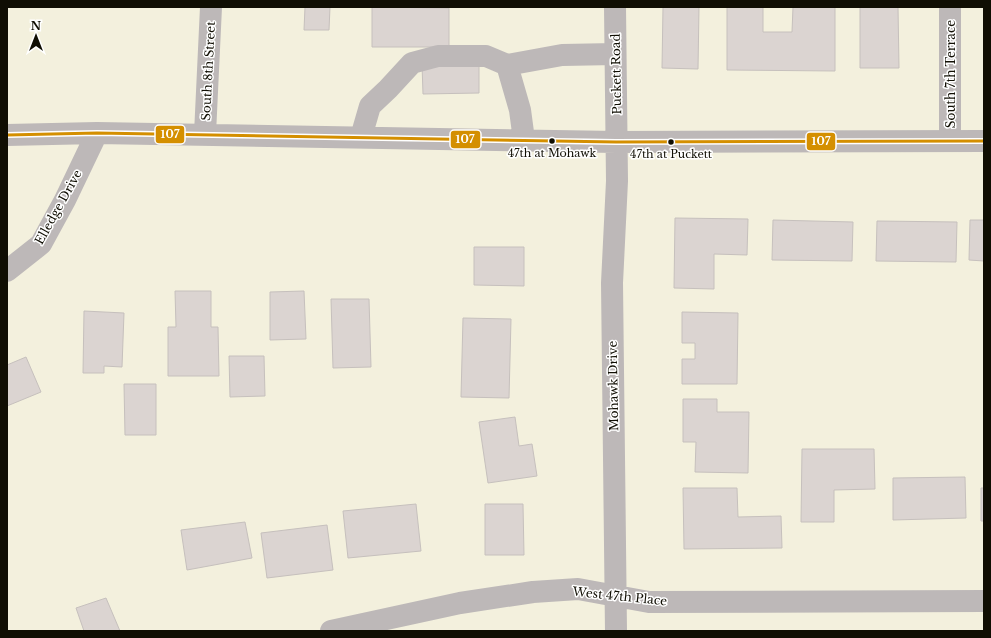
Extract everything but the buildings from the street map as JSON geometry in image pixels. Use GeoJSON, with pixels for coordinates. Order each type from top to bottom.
{"type":"FeatureCollection","features":[{"type":"Feature","properties":{"kind":"street","name":"South 8th Street"},"geometry":{"type":"LineString","coordinates":[[205,134],[211,7]]}},
{"type":"Feature","properties":{"kind":"street","name":"Puckett Road"},"geometry":{"type":"LineString","coordinates":[[615,7],[616,142]]}},
{"type":"Feature","properties":{"kind":"street","name":"South 7th Terrace"},"geometry":{"type":"LineString","coordinates":[[950,7],[950,141]]}},
{"type":"Feature","properties":{"kind":"street"},"geometry":{"type":"LineString","coordinates":[[361,137],[370,106],[412,63],[438,56],[486,56],[508,65],[562,55],[615,54]]}},
{"type":"Feature","properties":{"kind":"street"},"geometry":{"type":"LineString","coordinates":[[508,65],[520,110],[524,140]]}},
{"type":"Feature","properties":{"kind":"street"},"geometry":{"type":"LineString","coordinates":[[7,135],[97,133],[205,134],[616,142],[984,141]]}},
{"type":"Feature","properties":{"kind":"street","name":"Elledge Drive"},"geometry":{"type":"LineString","coordinates":[[7,271],[41,244],[65,200],[97,133]]}},
{"type":"Feature","properties":{"kind":"street","name":"Mohawk Drive"},"geometry":{"type":"LineString","coordinates":[[616,142],[617,181],[612,282],[616,631]]}},
{"type":"Feature","properties":{"kind":"street","name":"West 47th Place"},"geometry":{"type":"LineString","coordinates":[[331,631],[460,602],[533,592],[578,589],[649,602],[984,601]]}},
{"type":"Feature","properties":{"kind":"transit line","name":"107"},"geometry":{"type":"LineString","coordinates":[[7,135],[97,133],[616,142],[984,141]]}},
{"type":"Feature","properties":{"kind":"place","name":"47th at Mohawk"},"geometry":{"type":"Point","coordinates":[552,141]}},
{"type":"Feature","properties":{"kind":"place","name":"47th at Puckett"},"geometry":{"type":"Point","coordinates":[671,142]}}]}
